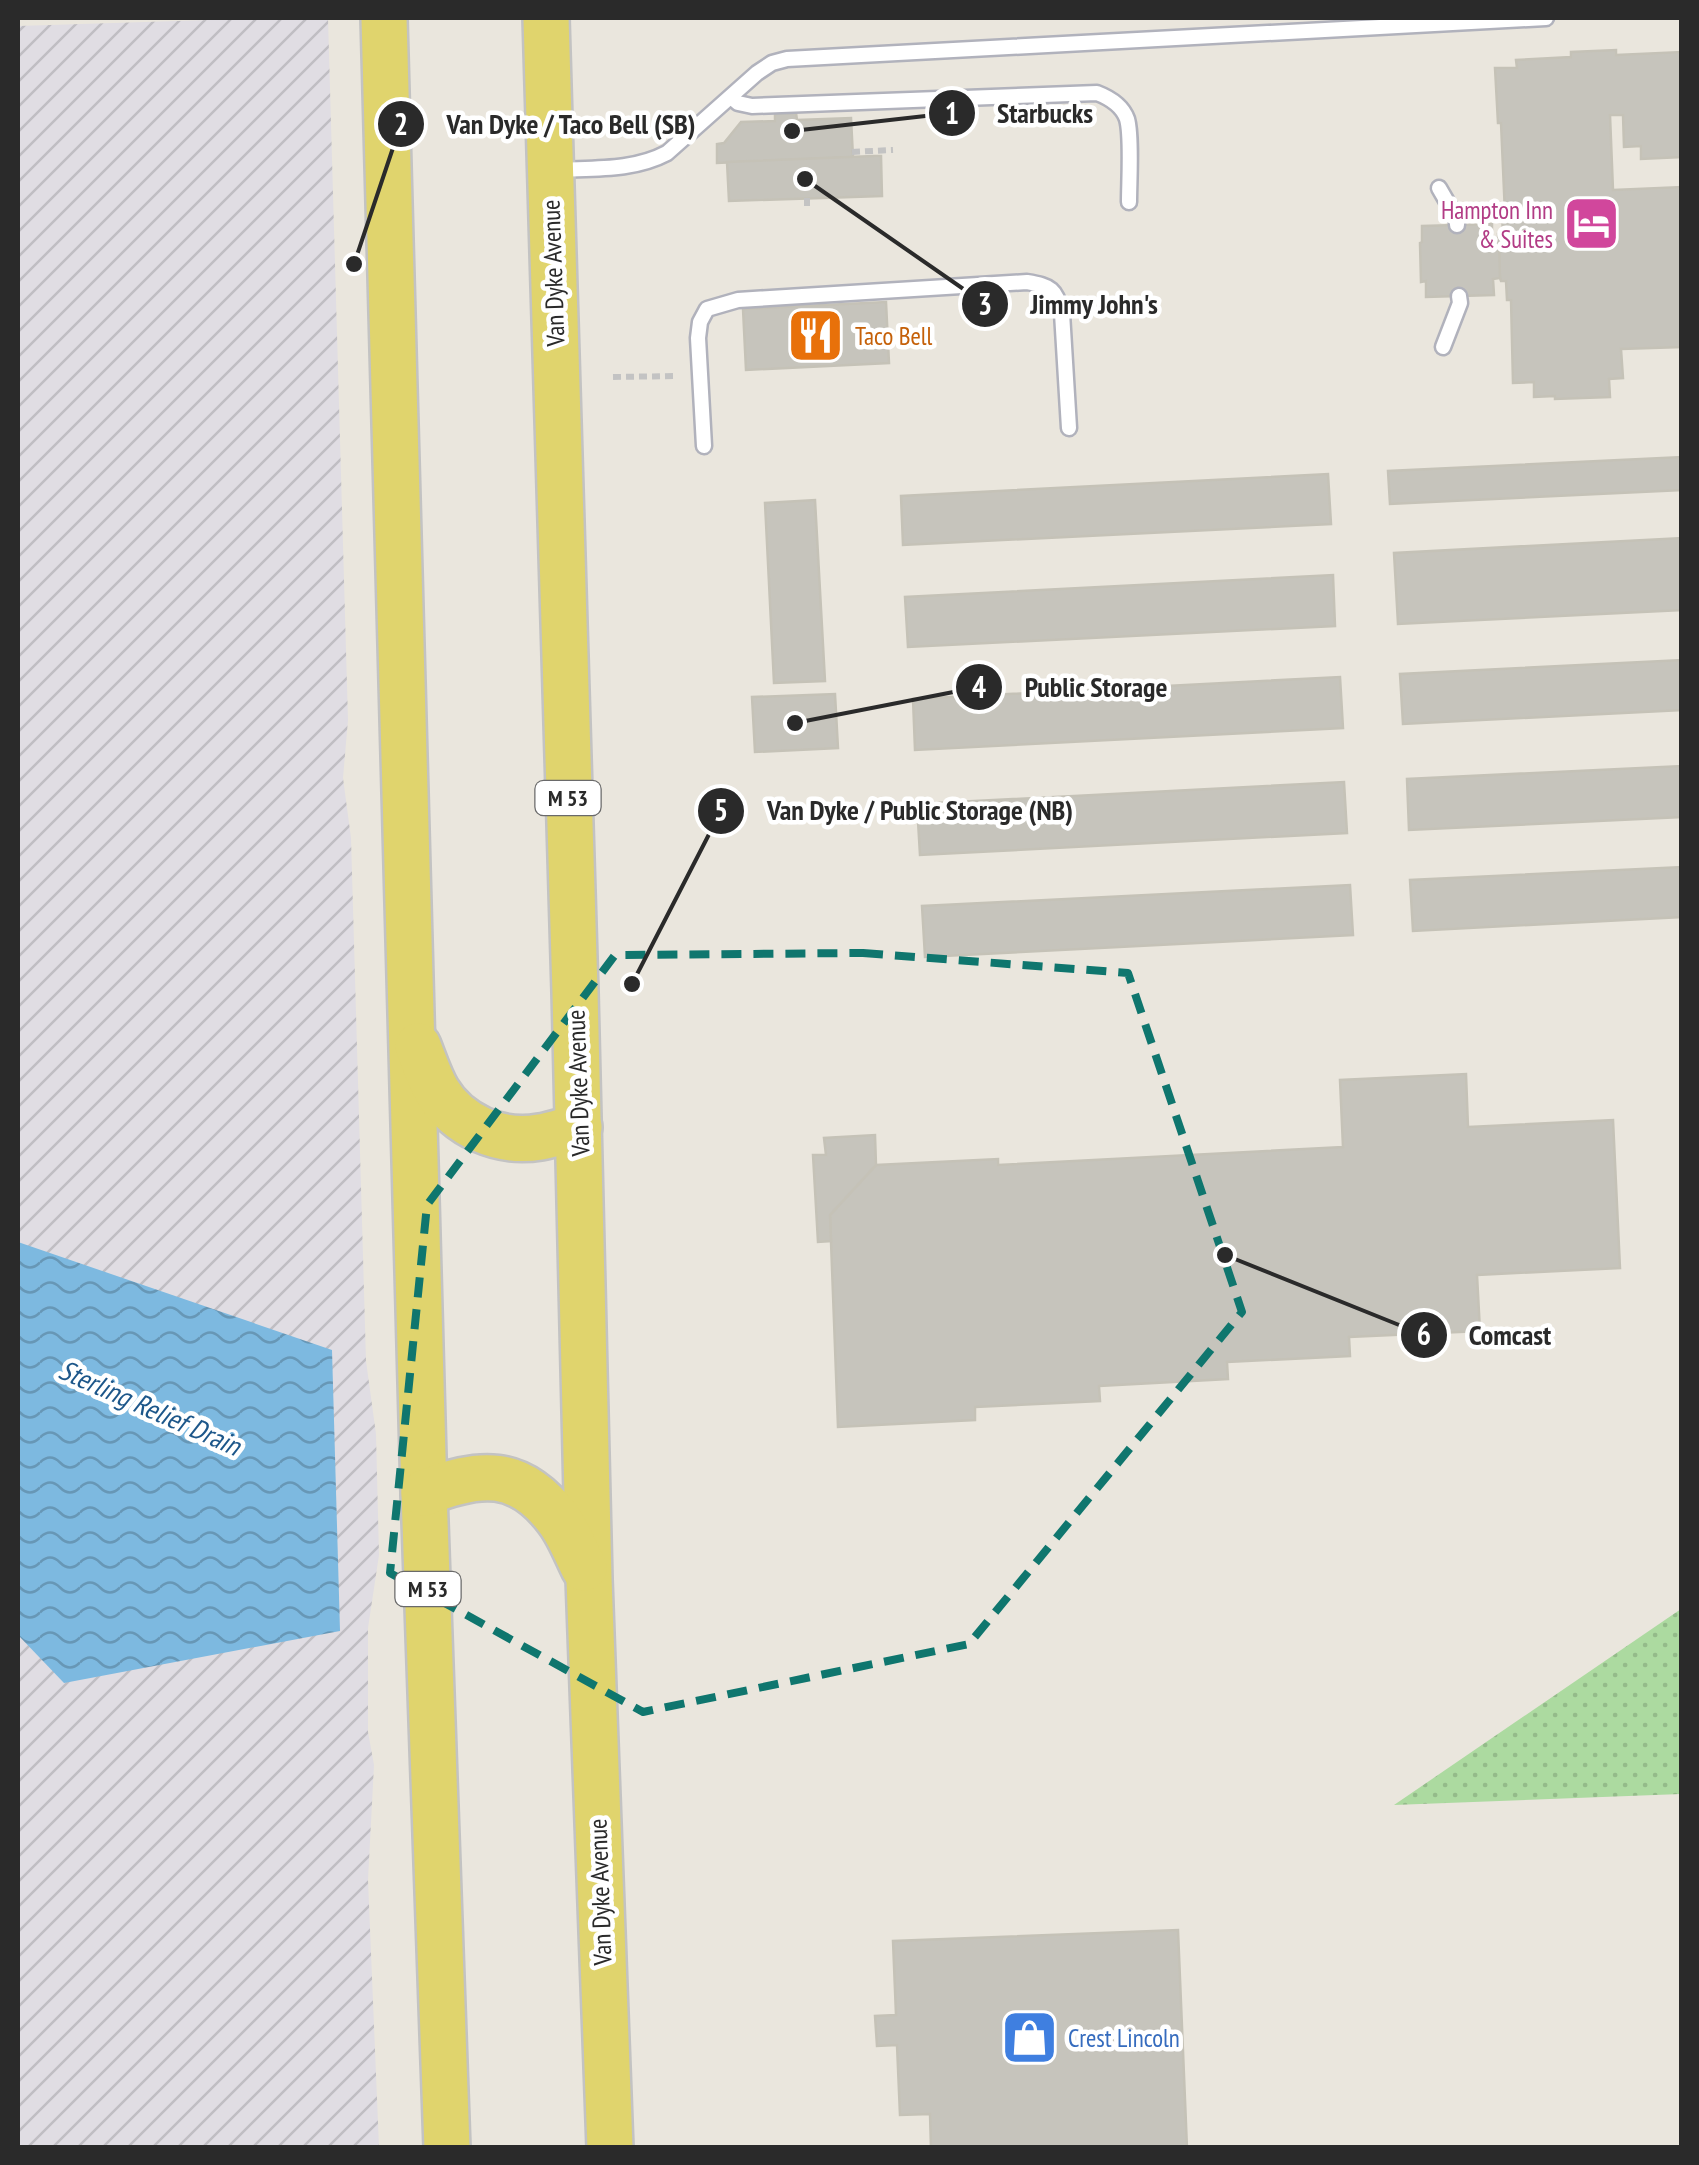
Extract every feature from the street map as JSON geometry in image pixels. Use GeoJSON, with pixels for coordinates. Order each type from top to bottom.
{"type":"FeatureCollection","features":[{"type":"Feature","properties":{"kind":"main road","name":"M 53"},"geometry":{"type":"LineString","coordinates":[[384,18],[446,2148]]}},
{"type":"Feature","properties":{"kind":"main road","name":"Van Dyke Avenue"},"geometry":{"type":"LineString","coordinates":[[546,18],[610,2148]]}},
{"type":"Feature","properties":{"kind":"main road"},"geometry":{"type":"LineString","coordinates":[[412,1030],[437,1090],[456,1115],[480,1131],[538,1138],[579,1126]]}},
{"type":"Feature","properties":{"kind":"main road"},"geometry":{"type":"LineString","coordinates":[[424,1493],[458,1480],[483,1476],[512,1481],[536,1496],[560,1520],[590,1579]]}},
{"type":"Feature","properties":{"kind":"lane"},"geometry":{"type":"LineString","coordinates":[[550,170],[632,166],[655,159],[772,64],[787,59],[1546,18]]}},
{"type":"Feature","properties":{"kind":"lane"},"geometry":{"type":"LineString","coordinates":[[730,97],[752,106],[1097,94],[1119,106],[1127,119],[1130,202]]}},
{"type":"Feature","properties":{"kind":"lane"},"geometry":{"type":"LineString","coordinates":[[1438,188],[1457,225]]}},
{"type":"Feature","properties":{"kind":"lane"},"geometry":{"type":"LineString","coordinates":[[704,446],[698,338],[707,309],[738,300],[1027,282],[1054,290],[1060,302],[1069,428]]}},
{"type":"Feature","properties":{"kind":"lane"},"geometry":{"type":"LineString","coordinates":[[1443,347],[1460,303],[1459,296]]}},
{"type":"Feature","properties":{"kind":"path"},"geometry":{"type":"LineString","coordinates":[[852,152],[874,154],[893,150]]}},
{"type":"Feature","properties":{"kind":"path"},"geometry":{"type":"LineString","coordinates":[[613,377],[682,376]]}},
{"type":"Feature","properties":{"kind":"highlighted area"},"geometry":{"type":"Polygon","coordinates":[[[863,953],[1128,973],[1242,1312],[969,1644],[643,1712],[390,1573],[427,1205],[615,955],[863,953]]]}},
{"type":"Feature","properties":{"kind":"shaded area"},"geometry":{"type":"Polygon","coordinates":[[[328,18],[348,720],[343,778],[351,838],[366,1361],[376,1434],[379,1555],[368,1628],[368,1732],[374,1765],[368,1880],[379,2147],[18,2147],[18,26],[328,18]]]}},
{"type":"Feature","properties":{"kind":"green space"},"geometry":{"type":"Polygon","coordinates":[[[1681,1609],[1681,1794],[1394,1805],[1681,1609]]]}},
{"type":"Feature","properties":{"kind":"water","name":"Sterling Relief Drain"},"geometry":{"type":"Polygon","coordinates":[[[18,1242],[332,1350],[340,1631],[64,1683],[18,1635],[18,1242]]]}},
{"type":"Feature","properties":{"kind":"building","name":"Hampton Inn & Suites"},"geometry":{"type":"Polygon","coordinates":[[[1616,50],[1616,55],[1682,52],[1682,157],[1641,159],[1641,146],[1624,147],[1623,115],[1610,115],[1613,190],[1682,187],[1682,347],[1621,349],[1623,378],[1609,379],[1610,397],[1534,397],[1534,382],[1513,383],[1511,300],[1507,300],[1506,281],[1500,278],[1498,234],[1503,234],[1505,214],[1495,68],[1517,68],[1516,60],[1616,50]]]}},
{"type":"Feature","properties":{"kind":"building"},"geometry":{"type":"Polygon","coordinates":[[[796,113],[797,120],[851,118],[853,157],[717,163],[717,144],[724,143],[741,122],[775,121],[775,114],[796,113]]]}},
{"type":"Feature","properties":{"kind":"building"},"geometry":{"type":"Polygon","coordinates":[[[881,156],[882,196],[729,201],[727,162],[881,156]]]}},
{"type":"Feature","properties":{"kind":"building"},"geometry":{"type":"Polygon","coordinates":[[[1492,224],[1492,239],[1499,239],[1500,278],[1493,279],[1494,295],[1426,297],[1426,281],[1421,282],[1422,226],[1492,224]]]}},
{"type":"Feature","properties":{"kind":"building","name":"Taco Bell"},"geometry":{"type":"Polygon","coordinates":[[[886,302],[889,363],[746,370],[743,309],[886,302]]]}},
{"type":"Feature","properties":{"kind":"building"},"geometry":{"type":"Polygon","coordinates":[[[1682,457],[1682,490],[1390,504],[1388,471],[1682,457]]]}},
{"type":"Feature","properties":{"kind":"building"},"geometry":{"type":"Polygon","coordinates":[[[1328,474],[1331,524],[903,545],[901,496],[1328,474]]]}},
{"type":"Feature","properties":{"kind":"building"},"geometry":{"type":"Polygon","coordinates":[[[815,500],[825,681],[774,683],[765,503],[815,500]]]}},
{"type":"Feature","properties":{"kind":"building"},"geometry":{"type":"Polygon","coordinates":[[[1682,538],[1682,610],[1398,624],[1394,553],[1682,538]]]}},
{"type":"Feature","properties":{"kind":"building"},"geometry":{"type":"Polygon","coordinates":[[[1333,575],[1335,626],[908,647],[905,597],[1333,575]]]}},
{"type":"Feature","properties":{"kind":"building"},"geometry":{"type":"Polygon","coordinates":[[[1682,660],[1682,710],[1403,724],[1400,674],[1682,660]]]}},
{"type":"Feature","properties":{"kind":"building"},"geometry":{"type":"Polygon","coordinates":[[[1340,677],[1343,728],[915,750],[913,699],[1340,677]]]}},
{"type":"Feature","properties":{"kind":"building"},"geometry":{"type":"Polygon","coordinates":[[[835,694],[838,748],[755,752],[752,697],[835,694]]]}},
{"type":"Feature","properties":{"kind":"building"},"geometry":{"type":"Polygon","coordinates":[[[1682,766],[1682,817],[1409,830],[1407,779],[1682,766]]]}},
{"type":"Feature","properties":{"kind":"building"},"geometry":{"type":"Polygon","coordinates":[[[1344,782],[1347,833],[920,855],[917,804],[1344,782]]]}},
{"type":"Feature","properties":{"kind":"building"},"geometry":{"type":"Polygon","coordinates":[[[1682,867],[1682,917],[1413,931],[1410,880],[1682,867]]]}},
{"type":"Feature","properties":{"kind":"building"},"geometry":{"type":"Polygon","coordinates":[[[1350,885],[1353,935],[925,957],[922,906],[1350,885]]]}},
{"type":"Feature","properties":{"kind":"building"},"geometry":{"type":"Polygon","coordinates":[[[1466,1074],[1468,1127],[1613,1120],[1620,1268],[1477,1275],[1480,1331],[1349,1337],[1350,1356],[1227,1362],[1228,1379],[1099,1386],[1100,1401],[975,1407],[975,1420],[838,1427],[830,1215],[876,1165],[998,1159],[998,1165],[1343,1147],[1340,1080],[1466,1074]]]}},
{"type":"Feature","properties":{"kind":"building"},"geometry":{"type":"Polygon","coordinates":[[[875,1135],[876,1165],[830,1215],[831,1241],[818,1242],[813,1155],[826,1155],[824,1138],[875,1135]]]}},
{"type":"Feature","properties":{"kind":"building","name":"Crest Lincoln"},"geometry":{"type":"Polygon","coordinates":[[[1178,1930],[1187,2148],[931,2148],[930,2114],[900,2115],[897,2045],[877,2046],[875,2016],[896,2015],[893,1941],[1178,1930]]]}},
{"type":"Feature","properties":{"kind":"place","name":"Starbucks"},"geometry":{"type":"Point","coordinates":[792,131]}},
{"type":"Feature","properties":{"kind":"place","name":"Jimmy John's"},"geometry":{"type":"Point","coordinates":[805,179]}},
{"type":"Feature","properties":{"kind":"place","name":"Hampton Inn & Suites"},"geometry":{"type":"Point","coordinates":[1592,224]}},
{"type":"Feature","properties":{"kind":"place","name":"Van Dyke / Taco Bell (SB)"},"geometry":{"type":"Point","coordinates":[354,264]}},
{"type":"Feature","properties":{"kind":"place","name":"Taco Bell"},"geometry":{"type":"Point","coordinates":[816,336]}},
{"type":"Feature","properties":{"kind":"place","name":"Public Storage"},"geometry":{"type":"Point","coordinates":[795,723]}},
{"type":"Feature","properties":{"kind":"place","name":"Van Dyke / Public Storage (NB)"},"geometry":{"type":"Point","coordinates":[632,984]}},
{"type":"Feature","properties":{"kind":"place","name":"Comcast"},"geometry":{"type":"Point","coordinates":[1225,1255]}},
{"type":"Feature","properties":{"kind":"place","name":"Crest Lincoln"},"geometry":{"type":"Point","coordinates":[1029,2038]}}]}
